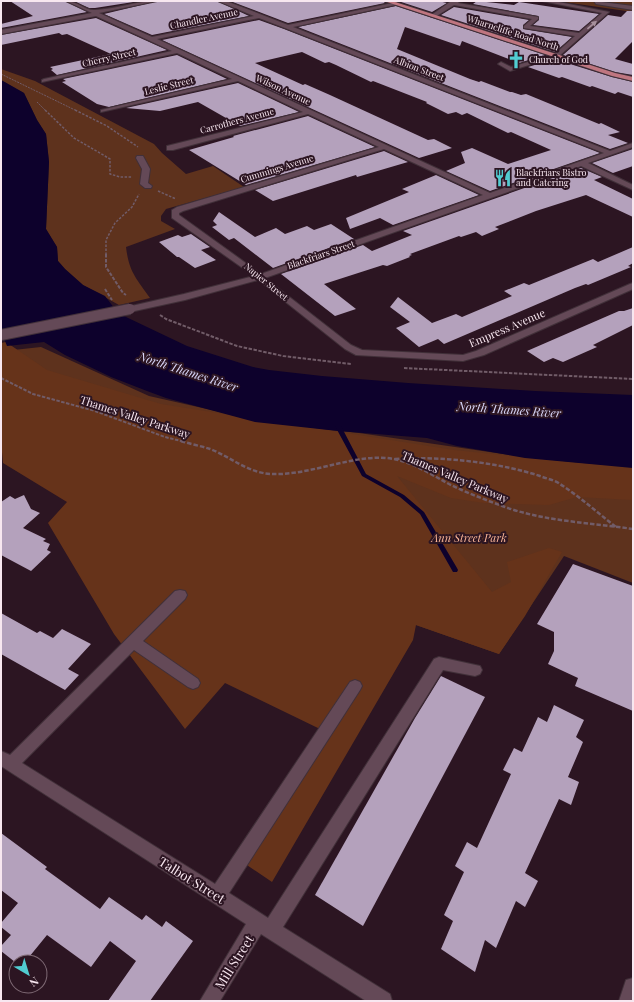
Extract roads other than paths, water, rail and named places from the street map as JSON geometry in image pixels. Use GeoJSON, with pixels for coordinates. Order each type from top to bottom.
{"type":"FeatureCollection","features":[{"type":"Feature","properties":{"kind":"main road","name":"Wharncliffe Road North"},"geometry":{"type":"LineString","coordinates":[[387,1],[554,56],[614,75],[633,79]]}},
{"type":"Feature","properties":{"kind":"street","name":"Wilson Avenue"},"geometry":{"type":"LineString","coordinates":[[68,1],[490,196]]}},
{"type":"Feature","properties":{"kind":"street"},"geometry":{"type":"LineString","coordinates":[[1,32],[154,1]]}},
{"type":"Feature","properties":{"kind":"street","name":"Albion Street"},"geometry":{"type":"LineString","coordinates":[[221,1],[610,153]]}},
{"type":"Feature","properties":{"kind":"street"},"geometry":{"type":"LineString","coordinates":[[501,64],[510,68],[554,56],[606,12],[545,1]]}},
{"type":"Feature","properties":{"kind":"street"},"geometry":{"type":"LineString","coordinates":[[579,6],[588,1],[633,8]]}},
{"type":"Feature","properties":{"kind":"street"},"geometry":{"type":"LineString","coordinates":[[434,16],[455,2],[536,18],[526,27],[580,35]]}},
{"type":"Feature","properties":{"kind":"street"},"geometry":{"type":"LineString","coordinates":[[287,27],[395,4]]}},
{"type":"Feature","properties":{"kind":"street","name":"Chandler Avenue"},"geometry":{"type":"LineString","coordinates":[[152,39],[259,16]]}},
{"type":"Feature","properties":{"kind":"street","name":"Cherry Street"},"geometry":{"type":"LineString","coordinates":[[44,81],[178,51]]}},
{"type":"Feature","properties":{"kind":"street","name":"Leslie Street"},"geometry":{"type":"LineString","coordinates":[[103,111],[239,79]]}},
{"type":"Feature","properties":{"kind":"street","name":"Carrothers Avenue"},"geometry":{"type":"LineString","coordinates":[[170,148],[309,112]]}},
{"type":"Feature","properties":{"kind":"street","name":"Blackfriars Street"},"geometry":{"type":"LineString","coordinates":[[1,335],[185,297],[260,277],[633,146]]}},
{"type":"Feature","properties":{"kind":"street","name":"Cummings Avenue"},"geometry":{"type":"LineString","coordinates":[[175,212],[187,207],[385,147]]}},
{"type":"Feature","properties":{"kind":"street"},"geometry":{"type":"LineString","coordinates":[[140,158],[146,169],[144,184],[148,186]]}},
{"type":"Feature","properties":{"kind":"street"},"geometry":{"type":"LineString","coordinates":[[581,163],[633,188]]}},
{"type":"Feature","properties":{"kind":"street","name":"Napier Street"},"geometry":{"type":"LineString","coordinates":[[175,212],[175,216],[178,220],[255,272],[348,347],[360,353]]}},
{"type":"Feature","properties":{"kind":"street","name":"Empress Avenue"},"geometry":{"type":"LineString","coordinates":[[360,353],[463,358],[480,353],[633,286]]}},
{"type":"Feature","properties":{"kind":"street"},"geometry":{"type":"LineString","coordinates":[[6,761],[180,595]]}},
{"type":"Feature","properties":{"kind":"street"},"geometry":{"type":"LineString","coordinates":[[133,641],[193,683]]}},
{"type":"Feature","properties":{"kind":"street","name":"Mill Street"},"geometry":{"type":"LineString","coordinates":[[209,1001],[265,926],[440,663],[475,670]]}},
{"type":"Feature","properties":{"kind":"street"},"geometry":{"type":"LineString","coordinates":[[217,896],[355,686]]}},
{"type":"Feature","properties":{"kind":"street","name":"Talbot Street"},"geometry":{"type":"LineString","coordinates":[[6,761],[383,1001]]}},
{"type":"Feature","properties":{"kind":"street"},"geometry":{"type":"LineString","coordinates":[[628,1001],[633,987]]}},
{"type":"Feature","properties":{"kind":"water","name":"North Thames River"},"geometry":{"type":"Polygon","coordinates":[[[1,80],[24,93],[37,120],[46,134],[49,162],[46,229],[57,247],[58,261],[83,285],[105,296],[118,313],[187,346],[253,367],[269,370],[408,383],[535,391],[633,395],[633,468],[525,458],[457,446],[427,438],[338,431],[255,422],[166,398],[147,391],[111,377],[65,355],[44,342],[7,346],[1,331],[1,80]]]}},
{"type":"Feature","properties":{"kind":"waterway"},"geometry":{"type":"LineString","coordinates":[[338,426],[364,475],[402,496],[422,513],[455,570]]}},
{"type":"Feature","properties":{"kind":"place","name":"Church of God"},"geometry":{"type":"Point","coordinates":[516,60]}},
{"type":"Feature","properties":{"kind":"place","name":"Blackfriars Bistro and Catering"},"geometry":{"type":"Point","coordinates":[503,178]}},
{"type":"Feature","properties":{"kind":"park label","name":"Ann Street Park"},"geometry":{"type":"Point","coordinates":[469,538]}}]}
